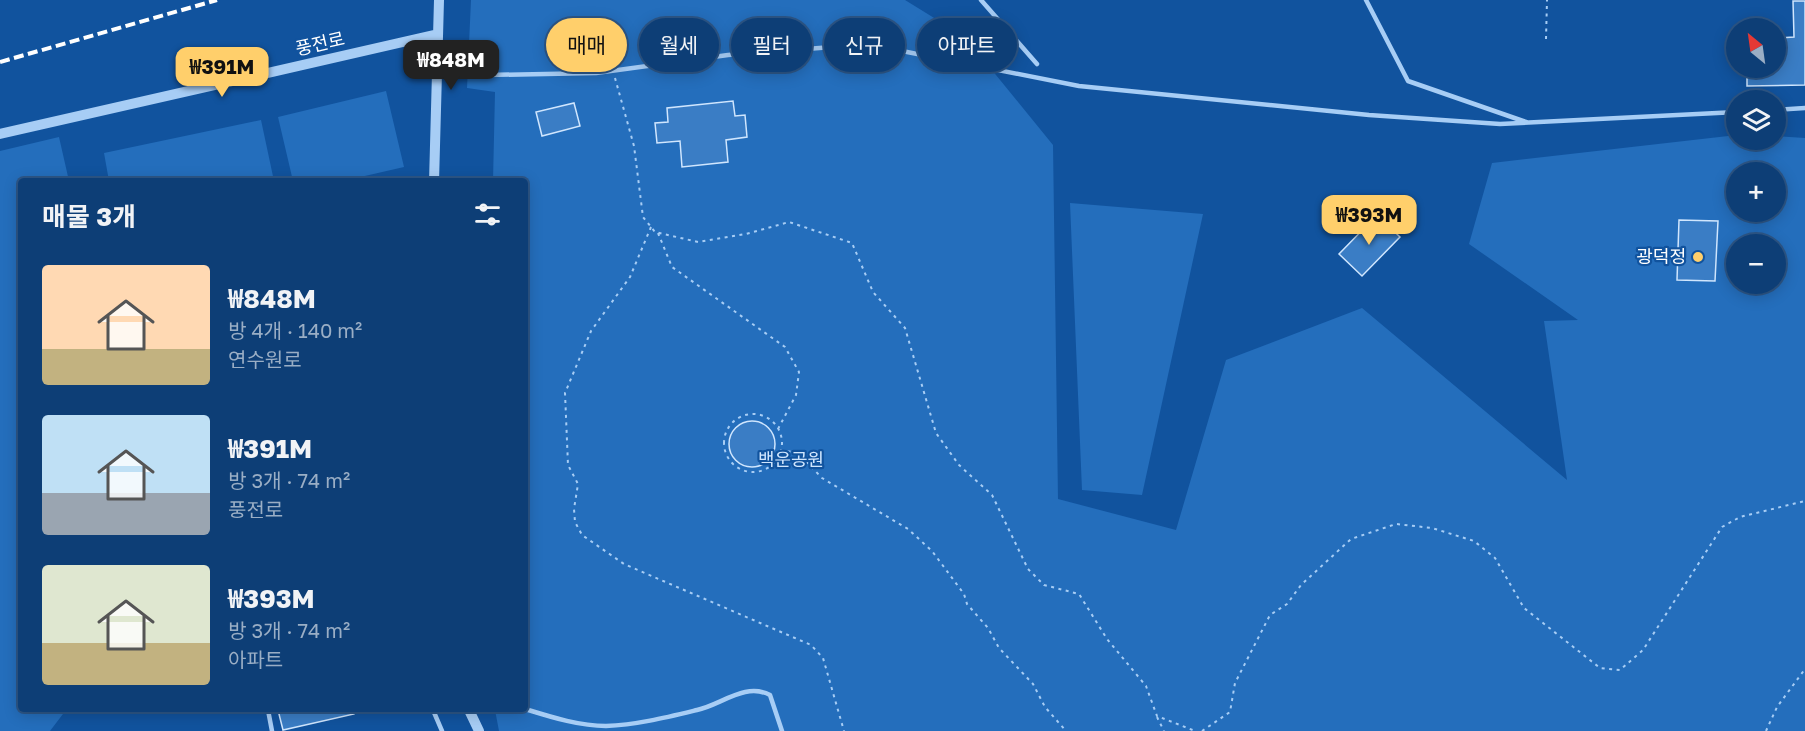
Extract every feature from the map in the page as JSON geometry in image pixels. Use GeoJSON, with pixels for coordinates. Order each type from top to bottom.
{"type":"FeatureCollection","features":[{"type":"Feature","properties":{"kind":"street"},"geometry":{"type":"LineString","coordinates":[[434,178],[439,0]]}},
{"type":"Feature","properties":{"kind":"street","name":"풍전로"},"geometry":{"type":"LineString","coordinates":[[0,134],[438,34]]}},
{"type":"Feature","properties":{"kind":"street"},"geometry":{"type":"LineString","coordinates":[[474,712],[479,731]]}},
{"type":"Feature","properties":{"kind":"lane"},"geometry":{"type":"LineString","coordinates":[[981,0],[1037,64]]}},
{"type":"Feature","properties":{"kind":"lane"},"geometry":{"type":"LineString","coordinates":[[1366,0],[1408,81],[1528,123]]}},
{"type":"Feature","properties":{"kind":"lane"},"geometry":{"type":"LineString","coordinates":[[627,68],[728,55],[832,47],[897,50],[1078,86],[1369,115],[1500,124],[1726,113]]}},
{"type":"Feature","properties":{"kind":"lane"},"geometry":{"type":"LineString","coordinates":[[437,76],[554,72]]}},
{"type":"Feature","properties":{"kind":"lane"},"geometry":{"type":"LineString","coordinates":[[1786,109],[1805,108]]}},
{"type":"Feature","properties":{"kind":"lane"},"geometry":{"type":"LineString","coordinates":[[528,710],[580,723],[606,726],[681,714],[713,706],[748,690],[762,690],[770,695],[782,731]]}},
{"type":"Feature","properties":{"kind":"lane"},"geometry":{"type":"LineString","coordinates":[[268,712],[272,731]]}},
{"type":"Feature","properties":{"kind":"lane"},"geometry":{"type":"LineString","coordinates":[[434,712],[442,731]]}},
{"type":"Feature","properties":{"kind":"path"},"geometry":{"type":"LineString","coordinates":[[1546,39],[1547,0]]}},
{"type":"Feature","properties":{"kind":"path"},"geometry":{"type":"LineString","coordinates":[[614,72],[634,146],[643,217],[658,233],[672,267],[785,347],[799,372],[796,395],[778,429],[780,451],[767,468],[748,472],[731,463],[724,445],[729,427],[745,416],[764,417],[778,429]]}},
{"type":"Feature","properties":{"kind":"path"},"geometry":{"type":"LineString","coordinates":[[658,233],[698,242],[746,234],[789,222],[852,243],[873,292],[905,328],[936,433],[959,465],[992,495],[1028,569],[1044,585],[1079,594],[1107,639],[1146,686],[1164,731]]}},
{"type":"Feature","properties":{"kind":"path"},"geometry":{"type":"LineString","coordinates":[[651,227],[630,277],[591,331],[565,393],[568,465],[578,484],[574,509],[575,522],[582,535],[624,564],[811,645],[823,658],[844,731]]}},
{"type":"Feature","properties":{"kind":"path"},"geometry":{"type":"LineString","coordinates":[[780,451],[797,452],[822,477],[908,529],[932,551],[964,594],[967,604],[988,628],[999,648],[1033,684],[1045,707],[1066,731]]}},
{"type":"Feature","properties":{"kind":"path"},"geometry":{"type":"LineString","coordinates":[[1202,731],[1230,711],[1235,684],[1270,615],[1287,604],[1301,585],[1351,539],[1396,524],[1432,528],[1474,541],[1495,558],[1524,608],[1600,668],[1620,670],[1643,650],[1722,527],[1740,517],[1805,501]]}},
{"type":"Feature","properties":{"kind":"path"},"geometry":{"type":"LineString","coordinates":[[1766,731],[1777,707],[1805,669]]}},
{"type":"Feature","properties":{"kind":"path"},"geometry":{"type":"LineString","coordinates":[[1157,716],[1195,731]]}},
{"type":"Feature","properties":{"kind":"green space","name":"백운공원"},"geometry":{"type":"Polygon","coordinates":[[[471,0],[905,0],[934,18],[917,18],[917,72],[994,72],[1053,145],[1058,499],[1176,530],[1226,360],[1362,308],[1567,480],[1544,321],[1578,320],[1469,244],[1492,163],[1726,136],[1726,150],[1786,150],[1786,137],[1805,138],[1805,731],[499,731],[495,712],[528,712],[528,178],[493,178],[495,92],[467,88],[471,0]]]}},
{"type":"Feature","properties":{"kind":"green space"},"geometry":{"type":"Polygon","coordinates":[[[386,91],[404,167],[356,178],[292,178],[278,117],[386,91]]]}},
{"type":"Feature","properties":{"kind":"green space"},"geometry":{"type":"Polygon","coordinates":[[[261,120],[273,178],[108,178],[104,153],[261,120]]]}},
{"type":"Feature","properties":{"kind":"green space"},"geometry":{"type":"Polygon","coordinates":[[[59,137],[68,178],[18,178],[18,712],[64,712],[50,731],[0,731],[0,151],[59,137]]]}},
{"type":"Feature","properties":{"kind":"green space"},"geometry":{"type":"Polygon","coordinates":[[[1070,203],[1203,214],[1142,495],[1082,490],[1070,203]]]}},
{"type":"Feature","properties":{"kind":"building"},"geometry":{"type":"Polygon","coordinates":[[[1793,1],[1805,1],[1805,85],[1747,86],[1747,78],[1786,78],[1786,37],[1794,37],[1793,1]]]}},
{"type":"Feature","properties":{"kind":"building"},"geometry":{"type":"Polygon","coordinates":[[[733,101],[735,116],[745,115],[747,137],[726,140],[728,162],[682,167],[680,141],[657,143],[655,123],[668,122],[667,108],[733,101]]]}},
{"type":"Feature","properties":{"kind":"building"},"geometry":{"type":"Polygon","coordinates":[[[574,103],[580,126],[542,136],[536,112],[574,103]]]}},
{"type":"Feature","properties":{"kind":"building"},"geometry":{"type":"Polygon","coordinates":[[[1377,215],[1400,237],[1362,276],[1339,254],[1377,215]]]}},
{"type":"Feature","properties":{"kind":"building","name":"광덕정"},"geometry":{"type":"Polygon","coordinates":[[[1679,220],[1718,221],[1715,281],[1677,280],[1679,220]]]}},
{"type":"Feature","properties":{"kind":"building"},"geometry":{"type":"Polygon","coordinates":[[[752,421],[768,428],[775,444],[768,460],[752,467],[736,460],[729,444],[736,428],[752,421]]]}},
{"type":"Feature","properties":{"kind":"building"},"geometry":{"type":"Polygon","coordinates":[[[278,712],[354,712],[354,714],[283,730],[278,712]]]}},
{"type":"Feature","properties":{"kind":"railway"},"geometry":{"type":"LineString","coordinates":[[0,62],[217,0]]}},
{"type":"Feature","properties":{"kind":"place","name":"광덕정"},"geometry":{"type":"Point","coordinates":[1698,257]}}]}
